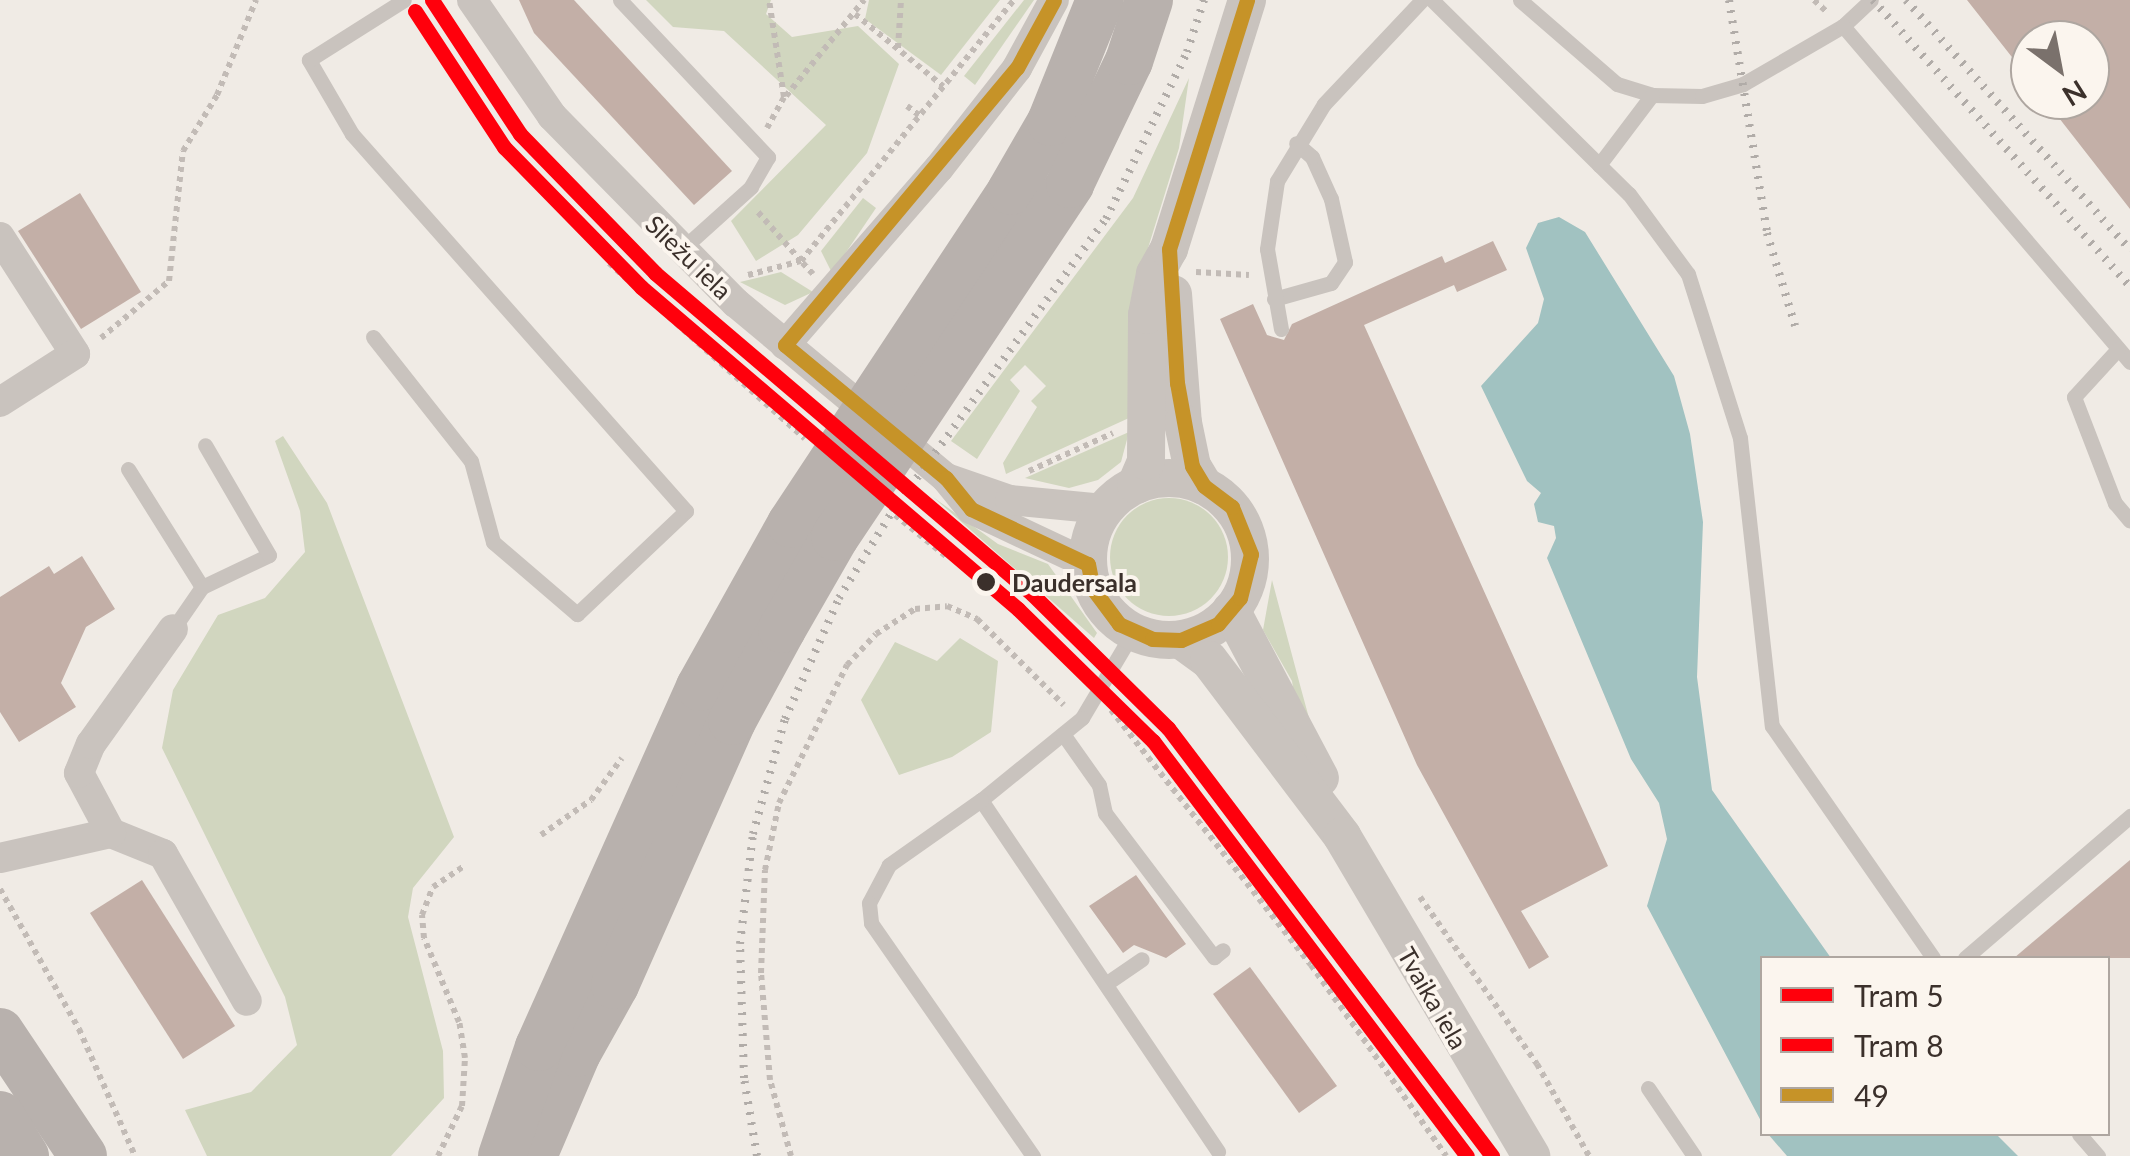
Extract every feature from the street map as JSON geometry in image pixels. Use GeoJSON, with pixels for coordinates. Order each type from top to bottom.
{"type":"FeatureCollection","features":[{"type":"Feature","properties":{"kind":"main road"},"geometry":{"type":"LineString","coordinates":[[502,1156],[539,1047],[665,757],[738,611],[1011,191],[1051,122],[1100,0]]}},
{"type":"Feature","properties":{"kind":"main road"},"geometry":{"type":"LineString","coordinates":[[533,1156],[577,1053],[615,986],[756,675],[835,538],[1070,184],[1129,61],[1149,0]]}},
{"type":"Feature","properties":{"kind":"main road"},"geometry":{"type":"LineString","coordinates":[[566,1156],[615,986]]}},
{"type":"Feature","properties":{"kind":"main road"},"geometry":{"type":"LineString","coordinates":[[0,1032],[54,1144]]}},
{"type":"Feature","properties":{"kind":"main road"},"geometry":{"type":"LineString","coordinates":[[466,1156],[539,1047]]}},
{"type":"Feature","properties":{"kind":"main road"},"geometry":{"type":"LineString","coordinates":[[0,1115],[54,1144]]}},
{"type":"Feature","properties":{"kind":"street","name":"Sliežu iela"},"geometry":{"type":"LineString","coordinates":[[472,0],[552,116],[681,250],[785,344],[946,478],[984,517],[1088,564]]}},
{"type":"Feature","properties":{"kind":"street"},"geometry":{"type":"LineString","coordinates":[[785,344],[1016,68],[1054,0]]}},
{"type":"Feature","properties":{"kind":"street"},"geometry":{"type":"LineString","coordinates":[[1204,486],[1188,454],[1177,383],[1179,260],[1247,0]]}},
{"type":"Feature","properties":{"kind":"street"},"geometry":{"type":"LineString","coordinates":[[0,237],[75,354],[0,402]]}},
{"type":"Feature","properties":{"kind":"street"},"geometry":{"type":"LineString","coordinates":[[1136,484],[1146,461],[1148,315],[1155,274],[1179,260]]}},
{"type":"Feature","properties":{"kind":"street","name":"Sliežu iela"},"geometry":{"type":"LineString","coordinates":[[946,478],[1010,500],[1104,509]]}},
{"type":"Feature","properties":{"kind":"street"},"geometry":{"type":"LineString","coordinates":[[1162,478],[1204,486],[1232,507],[1248,542],[1248,580],[1231,610],[1202,634],[1181,640],[1133,632],[1107,612],[1088,564],[1104,509],[1136,484],[1162,478]]}},
{"type":"Feature","properties":{"kind":"street","name":"Tvaika iela"},"geometry":{"type":"LineString","coordinates":[[1231,610],[1334,804],[1342,836]]}},
{"type":"Feature","properties":{"kind":"street"},"geometry":{"type":"LineString","coordinates":[[111,833],[79,774],[91,744],[173,629]]}},
{"type":"Feature","properties":{"kind":"street","name":"Tvaika iela"},"geometry":{"type":"LineString","coordinates":[[1181,640],[1209,660],[1342,836],[1530,1156]]}},
{"type":"Feature","properties":{"kind":"street"},"geometry":{"type":"LineString","coordinates":[[0,858],[111,833],[162,854],[247,1002]]}},
{"type":"Feature","properties":{"kind":"lane"},"geometry":{"type":"LineString","coordinates":[[373,337],[472,461],[493,542],[578,614],[686,511],[352,134],[309,60],[404,0]]}},
{"type":"Feature","properties":{"kind":"lane"},"geometry":{"type":"LineString","coordinates":[[620,0],[768,157],[742,194],[681,250]]}},
{"type":"Feature","properties":{"kind":"lane"},"geometry":{"type":"LineString","coordinates":[[1281,329],[1267,249],[1276,181],[1296,142],[1422,0]]}},
{"type":"Feature","properties":{"kind":"lane"},"geometry":{"type":"LineString","coordinates":[[1432,0],[1629,194],[1688,274],[1743,456],[1772,726],[1932,956]]}},
{"type":"Feature","properties":{"kind":"lane"},"geometry":{"type":"LineString","coordinates":[[1520,0],[1617,84],[1652,95],[1702,96],[1743,84],[1843,26],[1871,0]]}},
{"type":"Feature","properties":{"kind":"lane"},"geometry":{"type":"LineString","coordinates":[[1843,26],[2130,362]]}},
{"type":"Feature","properties":{"kind":"lane"},"geometry":{"type":"LineString","coordinates":[[1599,165],[1652,95]]}},
{"type":"Feature","properties":{"kind":"lane"},"geometry":{"type":"LineString","coordinates":[[1274,299],[1331,283],[1345,262],[1331,199],[1312,157],[1296,142]]}},
{"type":"Feature","properties":{"kind":"lane"},"geometry":{"type":"LineString","coordinates":[[2118,348],[2074,398],[2115,504],[2130,521]]}},
{"type":"Feature","properties":{"kind":"lane"},"geometry":{"type":"LineString","coordinates":[[173,629],[202,587],[270,555],[204,445]]}},
{"type":"Feature","properties":{"kind":"lane"},"geometry":{"type":"LineString","coordinates":[[128,470],[202,587]]}},
{"type":"Feature","properties":{"kind":"lane"},"geometry":{"type":"LineString","coordinates":[[1033,1156],[871,924],[869,903],[889,865],[981,800],[1082,718],[1133,632]]}},
{"type":"Feature","properties":{"kind":"lane"},"geometry":{"type":"LineString","coordinates":[[1063,734],[1098,785],[1105,813],[1214,957],[1223,950]]}},
{"type":"Feature","properties":{"kind":"lane"},"geometry":{"type":"LineString","coordinates":[[981,800],[1218,1152]]}},
{"type":"Feature","properties":{"kind":"lane"},"geometry":{"type":"LineString","coordinates":[[1967,956],[2130,816]]}},
{"type":"Feature","properties":{"kind":"lane"},"geometry":{"type":"LineString","coordinates":[[1107,984],[1142,959]]}},
{"type":"Feature","properties":{"kind":"lane"},"geometry":{"type":"LineString","coordinates":[[1648,1088],[1694,1156]]}},
{"type":"Feature","properties":{"kind":"lane"},"geometry":{"type":"LineString","coordinates":[[2080,1136],[2098,1156]]}},
{"type":"Feature","properties":{"kind":"path"},"geometry":{"type":"LineString","coordinates":[[75,354],[130,320],[169,280],[183,150],[217,94],[256,0]]}},
{"type":"Feature","properties":{"kind":"path"},"geometry":{"type":"LineString","coordinates":[[768,0],[784,98]]}},
{"type":"Feature","properties":{"kind":"path"},"geometry":{"type":"LineString","coordinates":[[757,145],[784,98],[864,0]]}},
{"type":"Feature","properties":{"kind":"path"},"geometry":{"type":"LineString","coordinates":[[898,49],[902,0]]}},
{"type":"Feature","properties":{"kind":"path"},"geometry":{"type":"LineString","coordinates":[[802,261],[1014,0]]}},
{"type":"Feature","properties":{"kind":"path"},"geometry":{"type":"LineString","coordinates":[[855,13],[943,86]]}},
{"type":"Feature","properties":{"kind":"path"},"geometry":{"type":"LineString","coordinates":[[907,106],[919,115]]}},
{"type":"Feature","properties":{"kind":"path"},"geometry":{"type":"LineString","coordinates":[[905,132],[918,143]]}},
{"type":"Feature","properties":{"kind":"path"},"geometry":{"type":"LineString","coordinates":[[742,194],[832,291]]}},
{"type":"Feature","properties":{"kind":"path"},"geometry":{"type":"LineString","coordinates":[[1179,260],[1255,275]]}},
{"type":"Feature","properties":{"kind":"path"},"geometry":{"type":"LineString","coordinates":[[609,263],[812,446]]}},
{"type":"Feature","properties":{"kind":"path"},"geometry":{"type":"LineString","coordinates":[[1012,481],[1131,424],[1148,425]]}},
{"type":"Feature","properties":{"kind":"path"},"geometry":{"type":"LineString","coordinates":[[892,512],[946,557]]}},
{"type":"Feature","properties":{"kind":"path"},"geometry":{"type":"LineString","coordinates":[[790,1156],[770,1080],[761,973],[765,870],[779,803],[848,666],[876,634],[915,609],[947,606],[977,618],[1082,718]]}},
{"type":"Feature","properties":{"kind":"path"},"geometry":{"type":"LineString","coordinates":[[1098,694],[1311,965],[1446,1156]]}},
{"type":"Feature","properties":{"kind":"path"},"geometry":{"type":"LineString","coordinates":[[438,1156],[462,1106],[466,1058],[459,1022],[424,938],[422,914],[434,887],[463,866]]}},
{"type":"Feature","properties":{"kind":"path"},"geometry":{"type":"LineString","coordinates":[[0,889],[80,1029],[130,1154]]}},
{"type":"Feature","properties":{"kind":"path"},"geometry":{"type":"LineString","coordinates":[[1414,893],[1537,1064],[1588,1156]]}},
{"type":"Feature","properties":{"kind":"green space"},"geometry":{"type":"Polygon","coordinates":[[[646,0],[771,0],[766,14],[792,37],[858,26],[899,64],[867,153],[798,235],[756,261],[731,221],[826,125],[724,31],[673,27],[646,0]]]}},
{"type":"Feature","properties":{"kind":"green space"},"geometry":{"type":"Polygon","coordinates":[[[869,0],[1000,0],[941,75],[865,19],[869,0]]]}},
{"type":"Feature","properties":{"kind":"green space"},"geometry":{"type":"Polygon","coordinates":[[[1024,0],[1034,0],[975,85],[964,76],[1024,0]]]}},
{"type":"Feature","properties":{"kind":"green space"},"geometry":{"type":"Polygon","coordinates":[[[1189,78],[1179,148],[1140,274],[1129,418],[1006,474],[1003,463],[1037,407],[1031,401],[1046,386],[1025,365],[1010,380],[1020,391],[977,459],[951,441],[1133,198],[1189,78]]]}},
{"type":"Feature","properties":{"kind":"green space"},"geometry":{"type":"Polygon","coordinates":[[[863,198],[876,208],[832,273],[821,251],[863,198]]]}},
{"type":"Feature","properties":{"kind":"green space"},"geometry":{"type":"Polygon","coordinates":[[[781,272],[813,292],[785,305],[740,282],[781,272]]]}},
{"type":"Feature","properties":{"kind":"green space"},"geometry":{"type":"Polygon","coordinates":[[[1129,432],[1121,462],[1098,480],[1069,488],[1025,478],[1129,432]]]}},
{"type":"Feature","properties":{"kind":"green space"},"geometry":{"type":"Polygon","coordinates":[[[283,436],[327,503],[454,837],[413,888],[408,917],[443,1051],[444,1098],[391,1156],[207,1156],[185,1110],[251,1092],[297,1045],[285,997],[162,748],[173,690],[218,615],[265,598],[305,552],[300,511],[275,441],[283,436]]]}},
{"type":"Feature","properties":{"kind":"green space"},"geometry":{"type":"Polygon","coordinates":[[[933,497],[998,544],[1048,564],[1097,633],[1094,638],[933,497]]]}},
{"type":"Feature","properties":{"kind":"green space"},"geometry":{"type":"Polygon","coordinates":[[[1169,498],[1192,502],[1211,515],[1224,534],[1228,557],[1224,580],[1211,599],[1192,612],[1169,616],[1146,612],[1127,599],[1114,580],[1110,557],[1114,534],[1127,515],[1146,502],[1169,498]]]}},
{"type":"Feature","properties":{"kind":"green space"},"geometry":{"type":"Polygon","coordinates":[[[1272,580],[1309,718],[1295,701],[1292,681],[1263,630],[1272,580]]]}},
{"type":"Feature","properties":{"kind":"green space"},"geometry":{"type":"Polygon","coordinates":[[[960,638],[998,661],[991,732],[952,757],[899,775],[861,700],[895,642],[937,661],[960,638]]]}},
{"type":"Feature","properties":{"kind":"water"},"geometry":{"type":"Polygon","coordinates":[[[1559,217],[1585,232],[1674,376],[1690,434],[1703,522],[1697,677],[1712,790],[1830,956],[1760,956],[1760,1119],[1647,906],[1667,839],[1659,803],[1631,759],[1547,558],[1556,538],[1554,526],[1538,522],[1534,504],[1541,493],[1527,481],[1481,386],[1538,323],[1544,299],[1526,248],[1538,223],[1559,217]]]}},
{"type":"Feature","properties":{"kind":"water"},"geometry":{"type":"Polygon","coordinates":[[[1770,1136],[1998,1136],[2018,1156],[1787,1156],[1770,1136]]]}},
{"type":"Feature","properties":{"kind":"building"},"geometry":{"type":"Polygon","coordinates":[[[519,0],[574,0],[732,171],[694,205],[534,33],[519,0]]]}},
{"type":"Feature","properties":{"kind":"building"},"geometry":{"type":"Polygon","coordinates":[[[1967,0],[2130,0],[2130,209],[2061,120],[2110,120],[2110,20],[2010,20],[2010,55],[1967,0]]]}},
{"type":"Feature","properties":{"kind":"building"},"geometry":{"type":"Polygon","coordinates":[[[80,193],[141,292],[81,329],[18,231],[80,193]]]}},
{"type":"Feature","properties":{"kind":"building"},"geometry":{"type":"Polygon","coordinates":[[[1493,241],[1507,270],[1457,292],[1454,285],[1364,325],[1608,866],[1521,911],[1549,957],[1529,969],[1417,765],[1220,319],[1253,304],[1267,335],[1284,340],[1292,324],[1442,256],[1445,263],[1493,241]]]}},
{"type":"Feature","properties":{"kind":"building"},"geometry":{"type":"Polygon","coordinates":[[[82,556],[115,609],[86,627],[61,683],[76,707],[19,742],[0,712],[0,597],[49,566],[54,574],[82,556]]]}},
{"type":"Feature","properties":{"kind":"building"},"geometry":{"type":"Polygon","coordinates":[[[2130,860],[2130,958],[2016,956],[2130,860]]]}},
{"type":"Feature","properties":{"kind":"building"},"geometry":{"type":"Polygon","coordinates":[[[1136,875],[1186,944],[1166,958],[1134,945],[1123,953],[1089,906],[1136,875]]]}},
{"type":"Feature","properties":{"kind":"building"},"geometry":{"type":"Polygon","coordinates":[[[142,880],[235,1026],[183,1059],[90,913],[142,880]]]}},
{"type":"Feature","properties":{"kind":"building"},"geometry":{"type":"Polygon","coordinates":[[[1250,967],[1337,1086],[1299,1113],[1213,994],[1250,967]]]}},
{"type":"Feature","properties":{"kind":"railway"},"geometry":{"type":"LineString","coordinates":[[757,1156],[744,1078],[740,944],[753,834],[785,719],[839,598],[892,512],[1106,219],[1187,52],[1204,0]]}},
{"type":"Feature","properties":{"kind":"railway"},"geometry":{"type":"LineString","coordinates":[[1729,0],[1767,233],[1795,326]]}},
{"type":"Feature","properties":{"kind":"railway"},"geometry":{"type":"LineString","coordinates":[[1873,0],[2130,286]]}},
{"type":"Feature","properties":{"kind":"railway"},"geometry":{"type":"LineString","coordinates":[[1906,0],[2130,250]]}},
{"type":"Feature","properties":{"kind":"tram line","name":"5"},"geometry":{"type":"LineString","coordinates":[[432,0],[520,134],[655,273],[1032,594],[1168,728],[1492,1156]]}},
{"type":"Feature","properties":{"kind":"tram line","name":"8"},"geometry":{"type":"LineString","coordinates":[[415,11],[504,147],[641,287],[1018,609],[1153,741],[1467,1156]]}},
{"type":"Feature","properties":{"kind":"transit line","name":"49"},"geometry":{"type":"LineString","coordinates":[[785,345],[1017,68],[1054,0]]}},
{"type":"Feature","properties":{"kind":"transit line","name":"49"},"geometry":{"type":"LineString","coordinates":[[785,345],[946,478],[971,509],[1088,564],[1093,589],[1119,624],[1152,639],[1181,640],[1218,624],[1240,598],[1251,554],[1232,507],[1204,486],[1192,466],[1177,383],[1169,249],[1247,0]]}},
{"type":"Feature","properties":{"kind":"place","name":"Daudersala"},"geometry":{"type":"Point","coordinates":[986,582]}}]}
